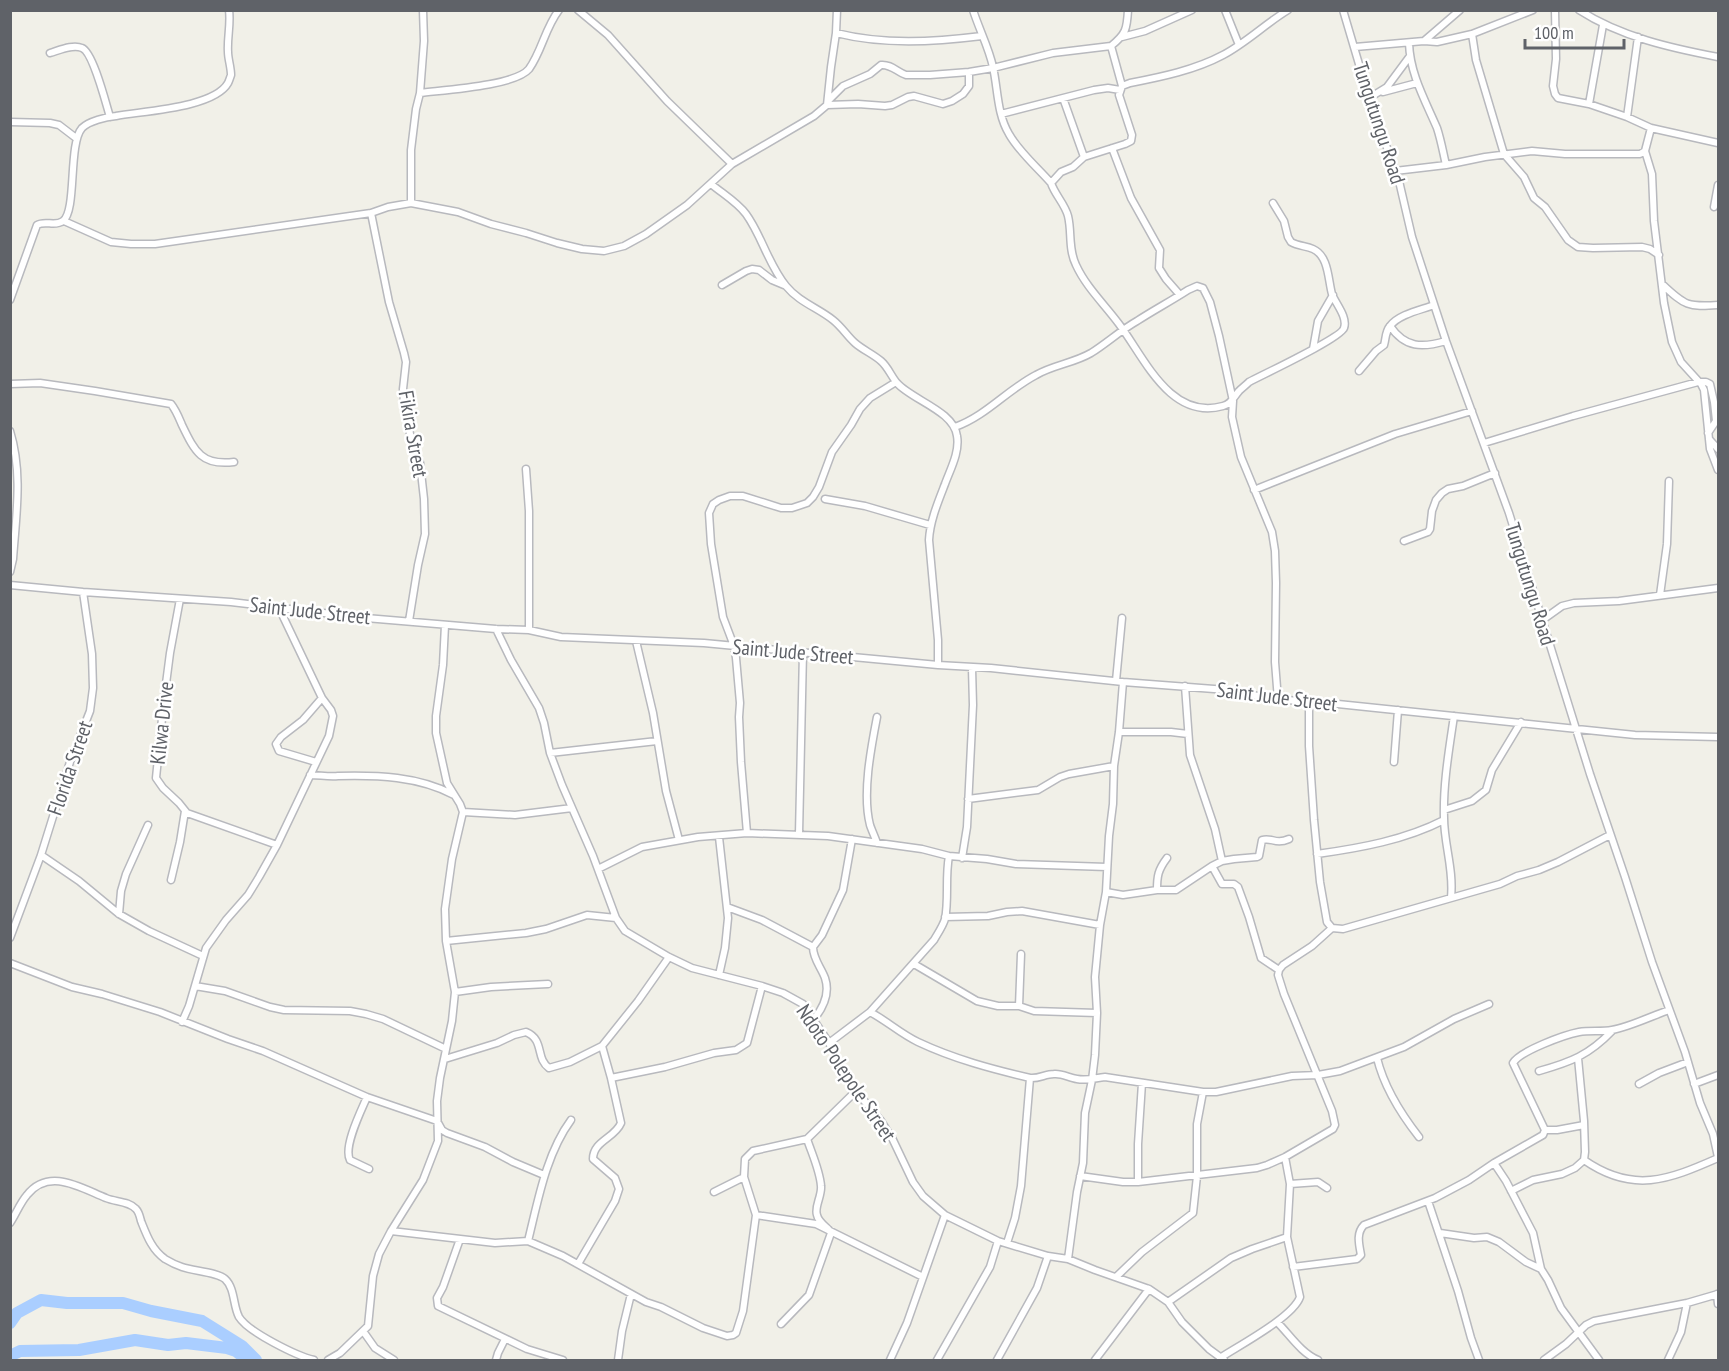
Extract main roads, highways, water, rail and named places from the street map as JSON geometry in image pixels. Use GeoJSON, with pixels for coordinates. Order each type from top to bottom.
{"type":"FeatureCollection","features":[{"type":"Feature","properties":{"kind":"waterway"},"geometry":{"type":"LineString","coordinates":[[10,1323],[17,1313],[41,1300],[67,1303],[123,1303],[202,1321],[242,1346],[256,1360]]}},
{"type":"Feature","properties":{"kind":"waterway"},"geometry":{"type":"LineString","coordinates":[[10,1356],[20,1351],[79,1350],[135,1340],[168,1345],[186,1343],[227,1348],[236,1351],[246,1359]]}}]}
